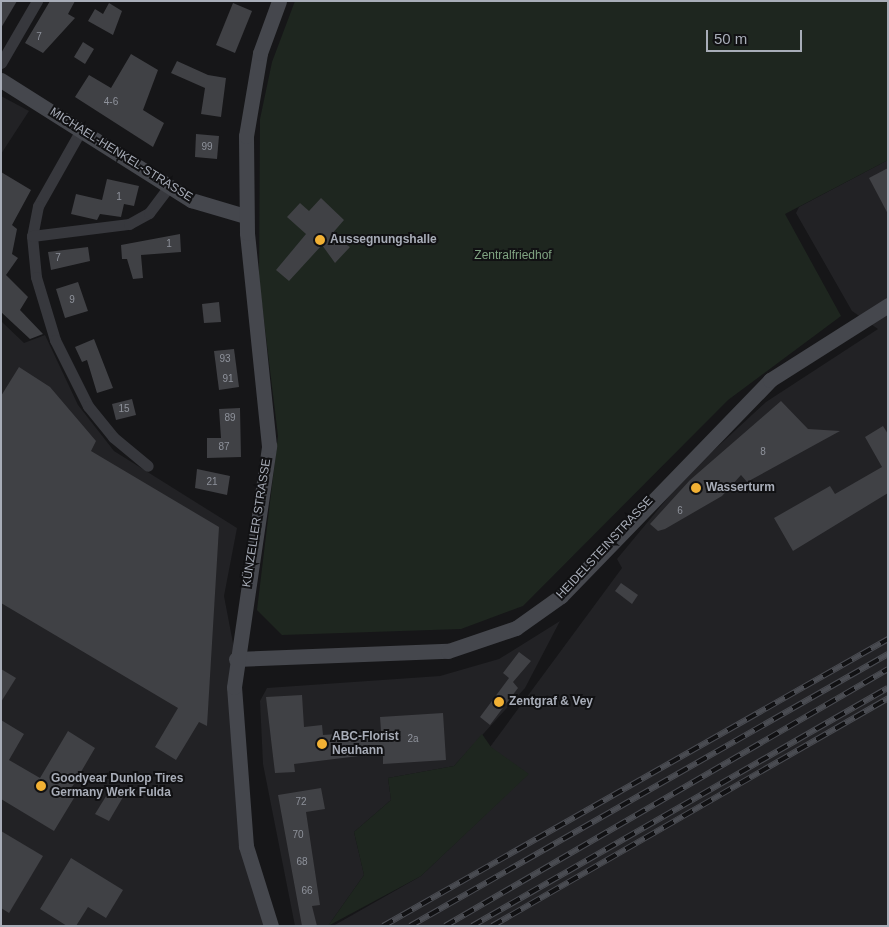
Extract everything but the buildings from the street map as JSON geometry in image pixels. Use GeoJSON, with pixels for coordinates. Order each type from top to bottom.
{"type":"FeatureCollection","features":[{"type":"Feature","properties":{"kind":"main road","name":"KÜNZELLER STRASSE"},"geometry":{"type":"LineString","coordinates":[[272,926],[248,853],[241,809],[236,659],[269,446],[246,216],[249,104],[260,53],[279,1]]}},
{"type":"Feature","properties":{"kind":"main road","name":"MICHAEL-HENKEL-STRASSE"},"geometry":{"type":"LineString","coordinates":[[1,80],[169,186],[213,210],[246,216]]}},
{"type":"Feature","properties":{"kind":"main road","name":"HEIDELSTEINSTRASSE"},"geometry":{"type":"LineString","coordinates":[[236,659],[448,652],[516,628],[561,596],[770,380],[888,305]]}},
{"type":"Feature","properties":{"kind":"street"},"geometry":{"type":"LineString","coordinates":[[1,63],[37,1]]}},
{"type":"Feature","properties":{"kind":"street"},"geometry":{"type":"LineString","coordinates":[[81,130],[51,176],[32,236],[36,277],[66,364],[103,427],[148,466]]}},
{"type":"Feature","properties":{"kind":"street"},"geometry":{"type":"LineString","coordinates":[[32,236],[130,224],[149,213],[169,186]]}},
{"type":"Feature","properties":{"kind":"shaded area"},"geometry":{"type":"Polygon","coordinates":[[[1,96],[29,111],[1,154],[1,96]]]}},
{"type":"Feature","properties":{"kind":"shaded area"},"geometry":{"type":"Polygon","coordinates":[[[888,160],[888,926],[333,926],[421,876],[528,774],[490,747],[622,568],[617,559],[685,477],[766,402],[878,329],[852,311],[796,213],[799,207],[888,160]]]}},
{"type":"Feature","properties":{"kind":"shaded area"},"geometry":{"type":"Polygon","coordinates":[[[1,321],[24,343],[45,335],[78,405],[114,451],[237,528],[224,596],[236,659],[241,809],[271,926],[1,926],[1,321]]]}},
{"type":"Feature","properties":{"kind":"shaded area"},"geometry":{"type":"Polygon","coordinates":[[[560,621],[525,688],[454,766],[388,778],[391,800],[354,832],[364,875],[328,926],[295,926],[263,764],[260,701],[267,688],[440,676],[499,659],[560,621]]]}},
{"type":"Feature","properties":{"kind":"green space","name":"Zentralfriedhof"},"geometry":{"type":"Polygon","coordinates":[[[295,1],[888,1],[888,160],[785,214],[841,316],[728,400],[523,606],[461,629],[282,635],[257,610],[278,436],[259,279],[260,119],[272,62],[295,1]]]}},
{"type":"Feature","properties":{"kind":"green space"},"geometry":{"type":"Polygon","coordinates":[[[482,734],[491,747],[529,774],[421,876],[328,926],[364,875],[354,832],[391,800],[388,778],[454,766],[482,734]]]}},
{"type":"Feature","properties":{"kind":"railway"},"geometry":{"type":"LineString","coordinates":[[383,926],[888,639]]}},
{"type":"Feature","properties":{"kind":"railway"},"geometry":{"type":"LineString","coordinates":[[410,926],[888,654]]}},
{"type":"Feature","properties":{"kind":"railway"},"geometry":{"type":"LineString","coordinates":[[445,926],[888,669]]}},
{"type":"Feature","properties":{"kind":"railway"},"geometry":{"type":"LineString","coordinates":[[472,926],[888,688]]}},
{"type":"Feature","properties":{"kind":"railway"},"geometry":{"type":"LineString","coordinates":[[492,926],[888,698]]}},
{"type":"Feature","properties":{"kind":"place","name":"Aussegnungshalle"},"geometry":{"type":"Point","coordinates":[320,240]}},
{"type":"Feature","properties":{"kind":"place","name":"Wasserturm"},"geometry":{"type":"Point","coordinates":[696,488]}},
{"type":"Feature","properties":{"kind":"place","name":"Zentgraf & Vey"},"geometry":{"type":"Point","coordinates":[499,702]}},
{"type":"Feature","properties":{"kind":"place","name":"ABC-Florist Neuhann"},"geometry":{"type":"Point","coordinates":[322,744]}},
{"type":"Feature","properties":{"kind":"place","name":"Goodyear Dunlop Tires Germany Werk Fulda"},"geometry":{"type":"Point","coordinates":[41,786]}}]}
